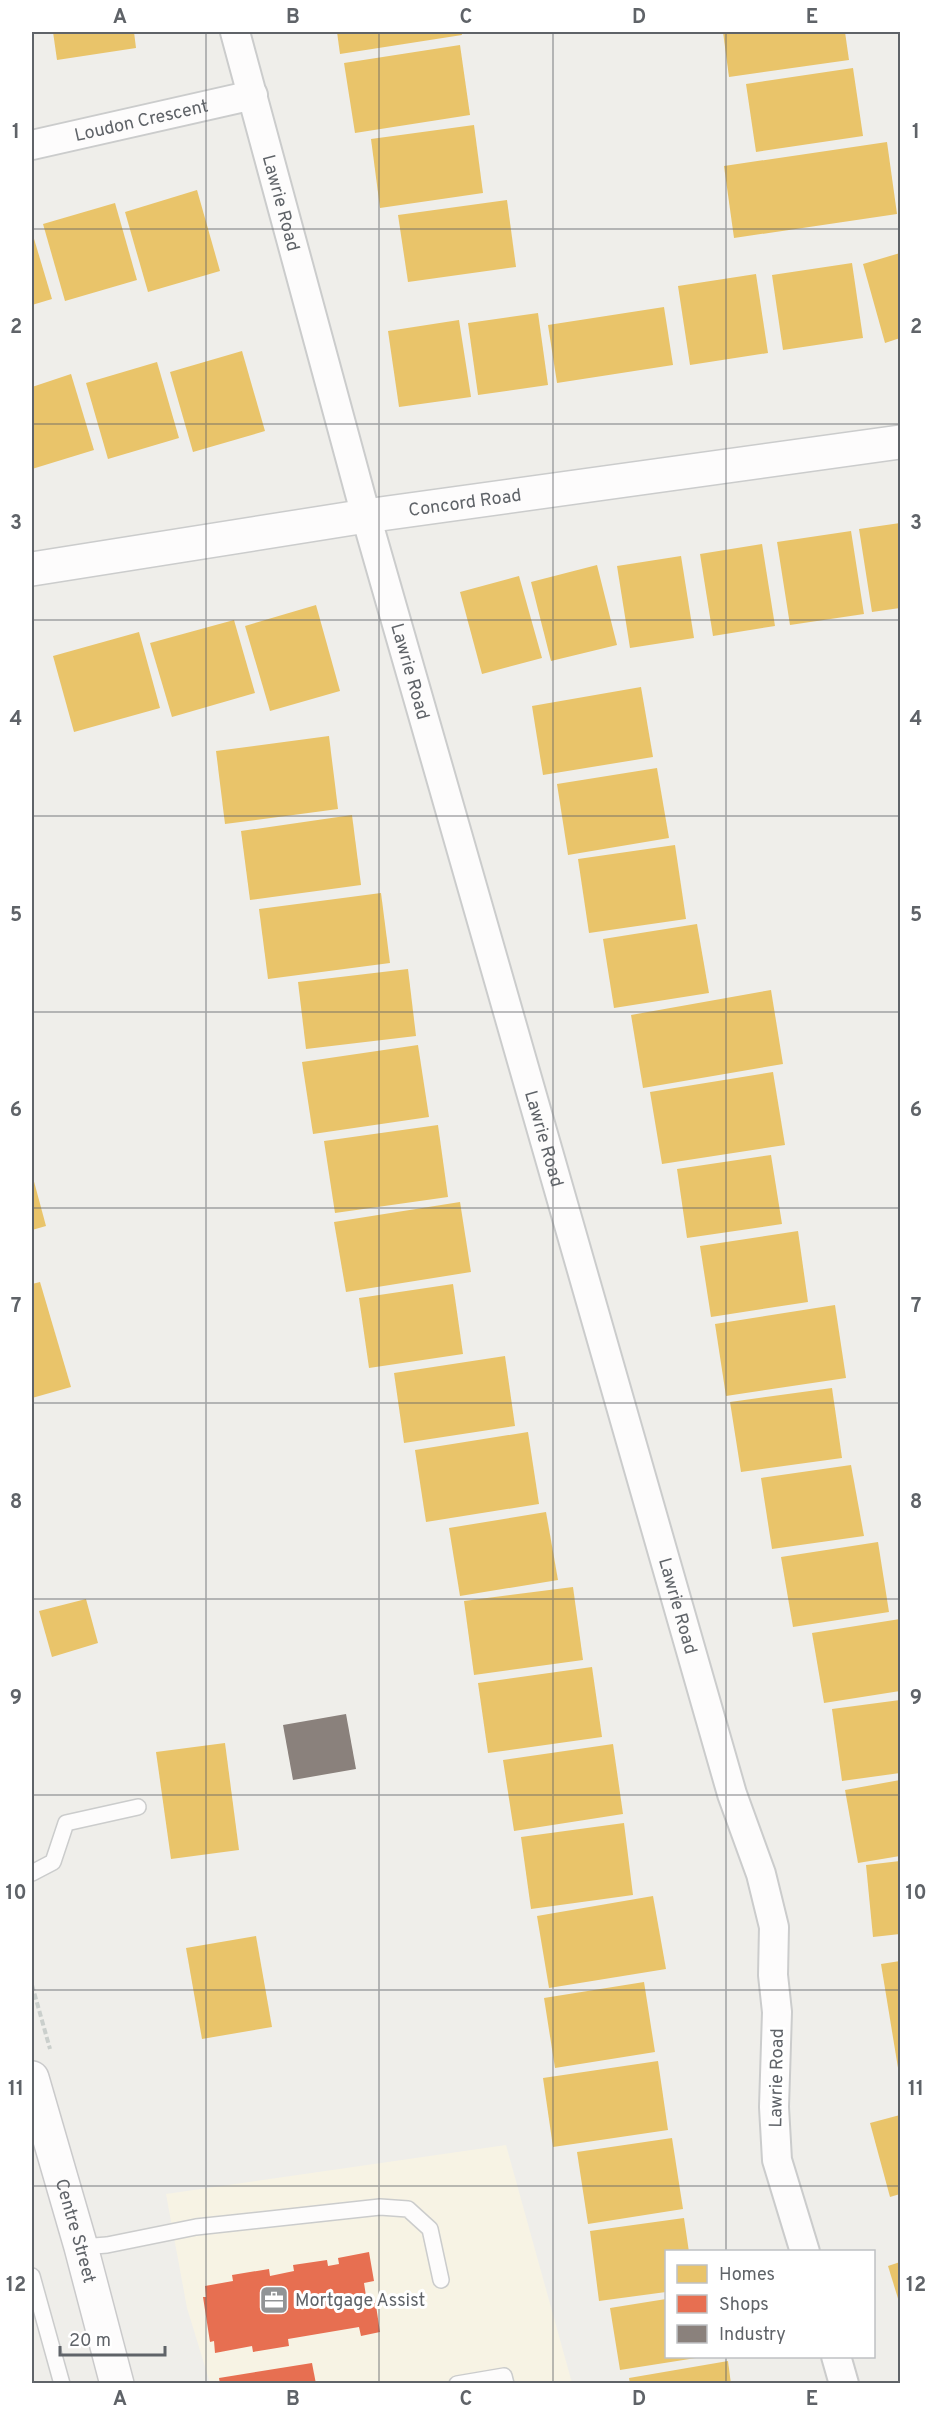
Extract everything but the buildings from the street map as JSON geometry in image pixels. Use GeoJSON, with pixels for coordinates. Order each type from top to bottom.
{"type":"FeatureCollection","features":[{"type":"Feature","properties":{"kind":"street","name":"Lawrie Road"},"geometry":{"type":"LineString","coordinates":[[235,32],[366,516],[732,1794],[761,1874],[774,1927],[773,1975],[777,2012],[774,2107],[777,2160],[804,2250]]}},
{"type":"Feature","properties":{"kind":"street","name":"Loudon Crescent"},"geometry":{"type":"LineString","coordinates":[[32,145],[253,95]]}},
{"type":"Feature","properties":{"kind":"street","name":"Concord Road"},"geometry":{"type":"LineString","coordinates":[[32,569],[366,516],[900,442]]}},
{"type":"Feature","properties":{"kind":"street","name":"Centre Street"},"geometry":{"type":"LineString","coordinates":[[32,2078],[81,2247],[117,2384]]}},
{"type":"Feature","properties":{"kind":"street"},"geometry":{"type":"LineString","coordinates":[[837,2358],[844,2384]]}},
{"type":"Feature","properties":{"kind":"lane"},"geometry":{"type":"LineString","coordinates":[[32,1873],[54,1862],[66,1823],[138,1808]]}},
{"type":"Feature","properties":{"kind":"lane"},"geometry":{"type":"LineString","coordinates":[[81,2247],[107,2245],[196,2227],[380,2207],[408,2209],[430,2229],[441,2280]]}},
{"type":"Feature","properties":{"kind":"lane"},"geometry":{"type":"LineString","coordinates":[[32,2276],[62,2384]]}},
{"type":"Feature","properties":{"kind":"lane"},"geometry":{"type":"LineString","coordinates":[[457,2384],[504,2376],[506,2384]]}},
{"type":"Feature","properties":{"kind":"shaded area"},"geometry":{"type":"Polygon","coordinates":[[[506,2145],[572,2383],[210,2383],[187,2308],[166,2194],[506,2145]]]}},
{"type":"Feature","properties":{"kind":"place","name":"Mortgage Assist"},"geometry":{"type":"Point","coordinates":[274,2300]}}]}
